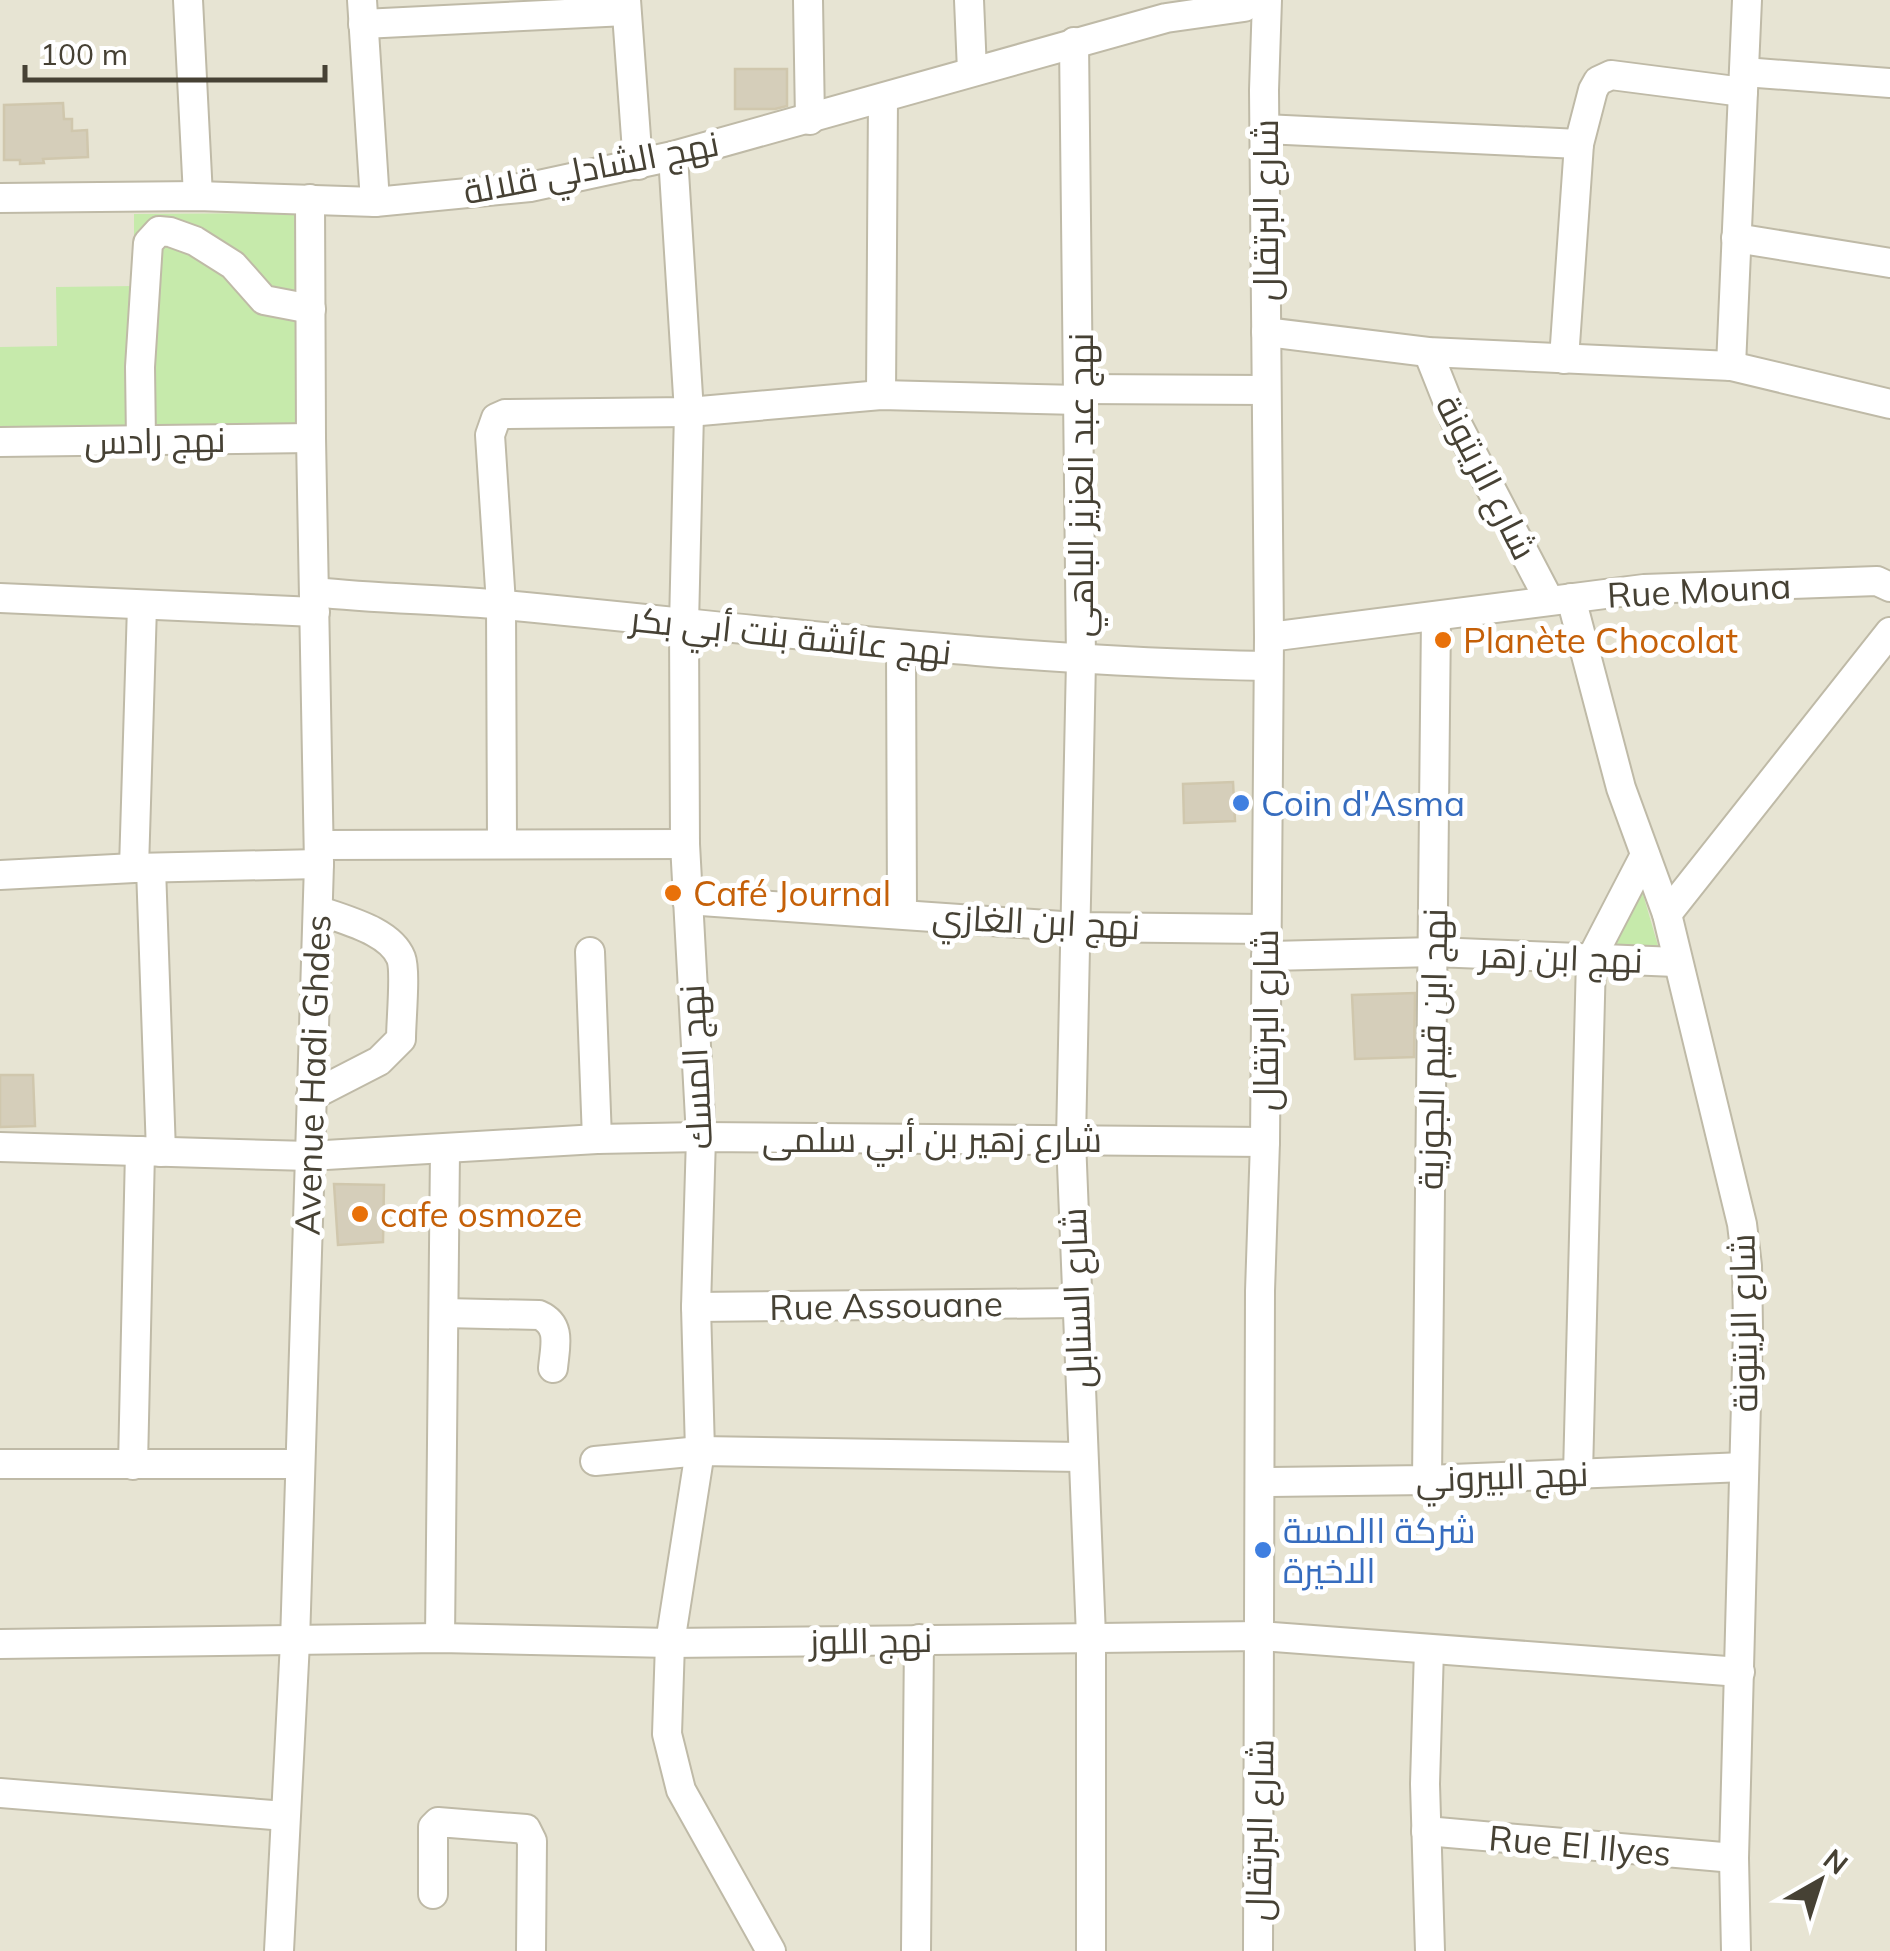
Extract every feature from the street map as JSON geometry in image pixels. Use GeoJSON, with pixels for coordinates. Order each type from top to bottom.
{"type":"FeatureCollection","features":[{"type":"Feature","properties":{"kind":"street"},"geometry":{"type":"LineString","coordinates":[[188,0],[198,196]]}},
{"type":"Feature","properties":{"kind":"street"},"geometry":{"type":"LineString","coordinates":[[808,0],[810,120]]}},
{"type":"Feature","properties":{"kind":"street"},"geometry":{"type":"LineString","coordinates":[[969,0],[972,71]]}},
{"type":"Feature","properties":{"kind":"street"},"geometry":{"type":"LineString","coordinates":[[1166,18],[1207,0]]}},
{"type":"Feature","properties":{"kind":"street"},"geometry":{"type":"LineString","coordinates":[[1730,366],[1747,0]]}},
{"type":"Feature","properties":{"kind":"street"},"geometry":{"type":"LineString","coordinates":[[1166,18],[1252,3]]}},
{"type":"Feature","properties":{"kind":"street","name":"شارع البرتقال"},"geometry":{"type":"LineString","coordinates":[[1252,3],[1266,129],[1269,637],[1258,1951]]}},
{"type":"Feature","properties":{"kind":"street"},"geometry":{"type":"LineString","coordinates":[[375,202],[363,12],[626,6],[638,164]]}},
{"type":"Feature","properties":{"kind":"street","name":"نهج الشادلي قلالة"},"geometry":{"type":"LineString","coordinates":[[0,198],[198,196],[375,202],[530,186],[673,156],[810,120],[1166,18]]}},
{"type":"Feature","properties":{"kind":"street","name":"نهج عبد العزيز الباهي"},"geometry":{"type":"LineString","coordinates":[[1071,1140],[1081,660],[1074,42]]}},
{"type":"Feature","properties":{"kind":"street"},"geometry":{"type":"LineString","coordinates":[[1564,359],[1578,144],[1598,81],[1611,75],[1743,82],[1890,83]]}},
{"type":"Feature","properties":{"kind":"street"},"geometry":{"type":"LineString","coordinates":[[881,395],[883,98]]}},
{"type":"Feature","properties":{"kind":"street"},"geometry":{"type":"LineString","coordinates":[[1266,129],[1578,144]]}},
{"type":"Feature","properties":{"kind":"street","name":"نهج المسك"},"geometry":{"type":"LineString","coordinates":[[673,156],[690,412],[684,626],[685,844],[700,1137],[696,1308],[700,1451],[670,1643],[667,1734],[681,1790],[772,1951]]}},
{"type":"Feature","properties":{"kind":"street","name":"Avenue Hadi Ghdes"},"geometry":{"type":"LineString","coordinates":[[279,1951],[296,1642],[319,854],[310,198]]}},
{"type":"Feature","properties":{"kind":"street"},"geometry":{"type":"LineString","coordinates":[[141,440],[141,349],[148,243],[152,236],[170,232],[196,241],[233,265],[264,300],[311,309]]}},
{"type":"Feature","properties":{"kind":"street"},"geometry":{"type":"LineString","coordinates":[[1736,238],[1890,263]]}},
{"type":"Feature","properties":{"kind":"street"},"geometry":{"type":"LineString","coordinates":[[1266,332],[1428,352],[1730,366],[1890,404]]}},
{"type":"Feature","properties":{"kind":"street","name":"شارع الزيتونة"},"geometry":{"type":"LineString","coordinates":[[1428,352],[1455,420],[1560,599],[1621,788],[1667,914],[1742,1224],[1748,1291],[1734,1858],[1736,1951]]}},
{"type":"Feature","properties":{"kind":"street"},"geometry":{"type":"LineString","coordinates":[[502,843],[501,604],[490,435],[496,418],[505,414],[690,412],[881,395],[1266,390]]}},
{"type":"Feature","properties":{"kind":"street","name":"نهج رادس"},"geometry":{"type":"LineString","coordinates":[[0,442],[311,438]]}},
{"type":"Feature","properties":{"kind":"street","name":"Rue Mouna"},"geometry":{"type":"LineString","coordinates":[[1269,637],[1662,588],[1876,581],[1890,587]]}},
{"type":"Feature","properties":{"kind":"street","name":"نهج عائشة بنت أبي بكر"},"geometry":{"type":"LineString","coordinates":[[0,598],[142,606],[315,602],[501,604],[901,647],[1081,660],[1268,666]]}},
{"type":"Feature","properties":{"kind":"street"},"geometry":{"type":"LineString","coordinates":[[133,1465],[151,1152],[143,868],[142,606]]}},
{"type":"Feature","properties":{"kind":"street","name":"نهج ابن قيم الجوزية"},"geometry":{"type":"LineString","coordinates":[[1427,1480],[1436,618]]}},
{"type":"Feature","properties":{"kind":"street"},"geometry":{"type":"LineString","coordinates":[[1667,914],[1890,632]]}},
{"type":"Feature","properties":{"kind":"street"},"geometry":{"type":"LineString","coordinates":[[901,647],[902,914]]}},
{"type":"Feature","properties":{"kind":"street"},"geometry":{"type":"LineString","coordinates":[[0,875],[502,843],[685,844]]}},
{"type":"Feature","properties":{"kind":"street"},"geometry":{"type":"LineString","coordinates":[[1578,1474],[1591,959],[1645,855]]}},
{"type":"Feature","properties":{"kind":"street","name":"نهج ابن الغازي"},"geometry":{"type":"LineString","coordinates":[[687,900],[1266,942]]}},
{"type":"Feature","properties":{"kind":"street"},"geometry":{"type":"LineString","coordinates":[[311,1096],[379,1061],[401,1039],[401,958],[389,942],[318,910]]}},
{"type":"Feature","properties":{"kind":"street","name":"نهج ابن زهر"},"geometry":{"type":"LineString","coordinates":[[1266,942],[1676,962]]}},
{"type":"Feature","properties":{"kind":"street"},"geometry":{"type":"LineString","coordinates":[[590,952],[597,1139]]}},
{"type":"Feature","properties":{"kind":"street","name":"شارع زهير بن أبي سلمى"},"geometry":{"type":"LineString","coordinates":[[0,1147],[309,1156],[597,1139],[700,1137],[1265,1142]]}},
{"type":"Feature","properties":{"kind":"street","name":"شارع السنابل"},"geometry":{"type":"LineString","coordinates":[[1071,1140],[1091,1636],[1091,1951]]}},
{"type":"Feature","properties":{"kind":"street"},"geometry":{"type":"LineString","coordinates":[[440,1638],[446,1150]]}},
{"type":"Feature","properties":{"kind":"street","name":"Rue Assouane"},"geometry":{"type":"LineString","coordinates":[[696,1308],[1077,1303]]}},
{"type":"Feature","properties":{"kind":"street"},"geometry":{"type":"LineString","coordinates":[[444,1313],[539,1315],[550,1320],[556,1329],[554,1368]]}},
{"type":"Feature","properties":{"kind":"street"},"geometry":{"type":"LineString","coordinates":[[594,1461],[700,1451],[1082,1456]]}},
{"type":"Feature","properties":{"kind":"street"},"geometry":{"type":"LineString","coordinates":[[0,1464],[300,1464]]}},
{"type":"Feature","properties":{"kind":"street","name":"نهج البيروني"},"geometry":{"type":"LineString","coordinates":[[1261,1482],[1427,1480],[1744,1467]]}},
{"type":"Feature","properties":{"kind":"street","name":"نهج اللوز"},"geometry":{"type":"LineString","coordinates":[[0,1644],[440,1638],[670,1643],[1261,1636],[1740,1672]]}},
{"type":"Feature","properties":{"kind":"street"},"geometry":{"type":"LineString","coordinates":[[916,1951],[919,1639]]}},
{"type":"Feature","properties":{"kind":"street"},"geometry":{"type":"LineString","coordinates":[[1429,1649],[1426,1832],[1430,1951]]}},
{"type":"Feature","properties":{"kind":"street"},"geometry":{"type":"LineString","coordinates":[[0,1794],[285,1816]]}},
{"type":"Feature","properties":{"kind":"street"},"geometry":{"type":"LineString","coordinates":[[433,1894],[433,1827],[438,1822],[526,1829],[532,1841],[531,1951]]}},
{"type":"Feature","properties":{"kind":"street","name":"Rue El Ilyes"},"geometry":{"type":"LineString","coordinates":[[1426,1832],[1734,1858]]}},
{"type":"Feature","properties":{"kind":"shaded area"},"geometry":{"type":"Polygon","coordinates":[[[0,0],[1890,0],[1890,1951],[0,1951],[0,0]]]}},
{"type":"Feature","properties":{"kind":"green space"},"geometry":{"type":"Polygon","coordinates":[[[300,213],[302,435],[0,436],[0,347],[57,346],[56,287],[134,286],[134,214],[300,213]]]}},
{"type":"Feature","properties":{"kind":"green space"},"geometry":{"type":"Polygon","coordinates":[[[1640,884],[1659,949],[1611,948],[1640,884]]]}},
{"type":"Feature","properties":{"kind":"building"},"geometry":{"type":"Polygon","coordinates":[[[735,69],[787,69],[787,106],[735,109],[735,69]]]}},
{"type":"Feature","properties":{"kind":"building"},"geometry":{"type":"Polygon","coordinates":[[[63,103],[64,119],[72,119],[72,131],[87,130],[88,157],[20,164],[20,160],[4,160],[4,105],[63,103]]]}},
{"type":"Feature","properties":{"kind":"building"},"geometry":{"type":"Polygon","coordinates":[[[1233,782],[1235,821],[1184,823],[1183,784],[1233,782]]]}},
{"type":"Feature","properties":{"kind":"building"},"geometry":{"type":"Polygon","coordinates":[[[1415,993],[1414,1057],[1355,1059],[1352,995],[1415,993]]]}},
{"type":"Feature","properties":{"kind":"building"},"geometry":{"type":"Polygon","coordinates":[[[0,1075],[33,1075],[35,1126],[0,1127],[0,1075]]]}},
{"type":"Feature","properties":{"kind":"building","name":"cafe osmoze"},"geometry":{"type":"Polygon","coordinates":[[[334,1184],[384,1185],[383,1242],[338,1245],[334,1184]]]}},
{"type":"Feature","properties":{"kind":"place","name":"Planète Chocolat"},"geometry":{"type":"Point","coordinates":[1443,640]}},
{"type":"Feature","properties":{"kind":"place","name":"Coin d'Asma"},"geometry":{"type":"Point","coordinates":[1241,803]}},
{"type":"Feature","properties":{"kind":"place","name":"Café Journal"},"geometry":{"type":"Point","coordinates":[673,893]}},
{"type":"Feature","properties":{"kind":"place","name":"cafe osmoze"},"geometry":{"type":"Point","coordinates":[360,1214]}},
{"type":"Feature","properties":{"kind":"place","name":"شركة االمسة الاخيرة"},"geometry":{"type":"Point","coordinates":[1263,1550]}}]}
